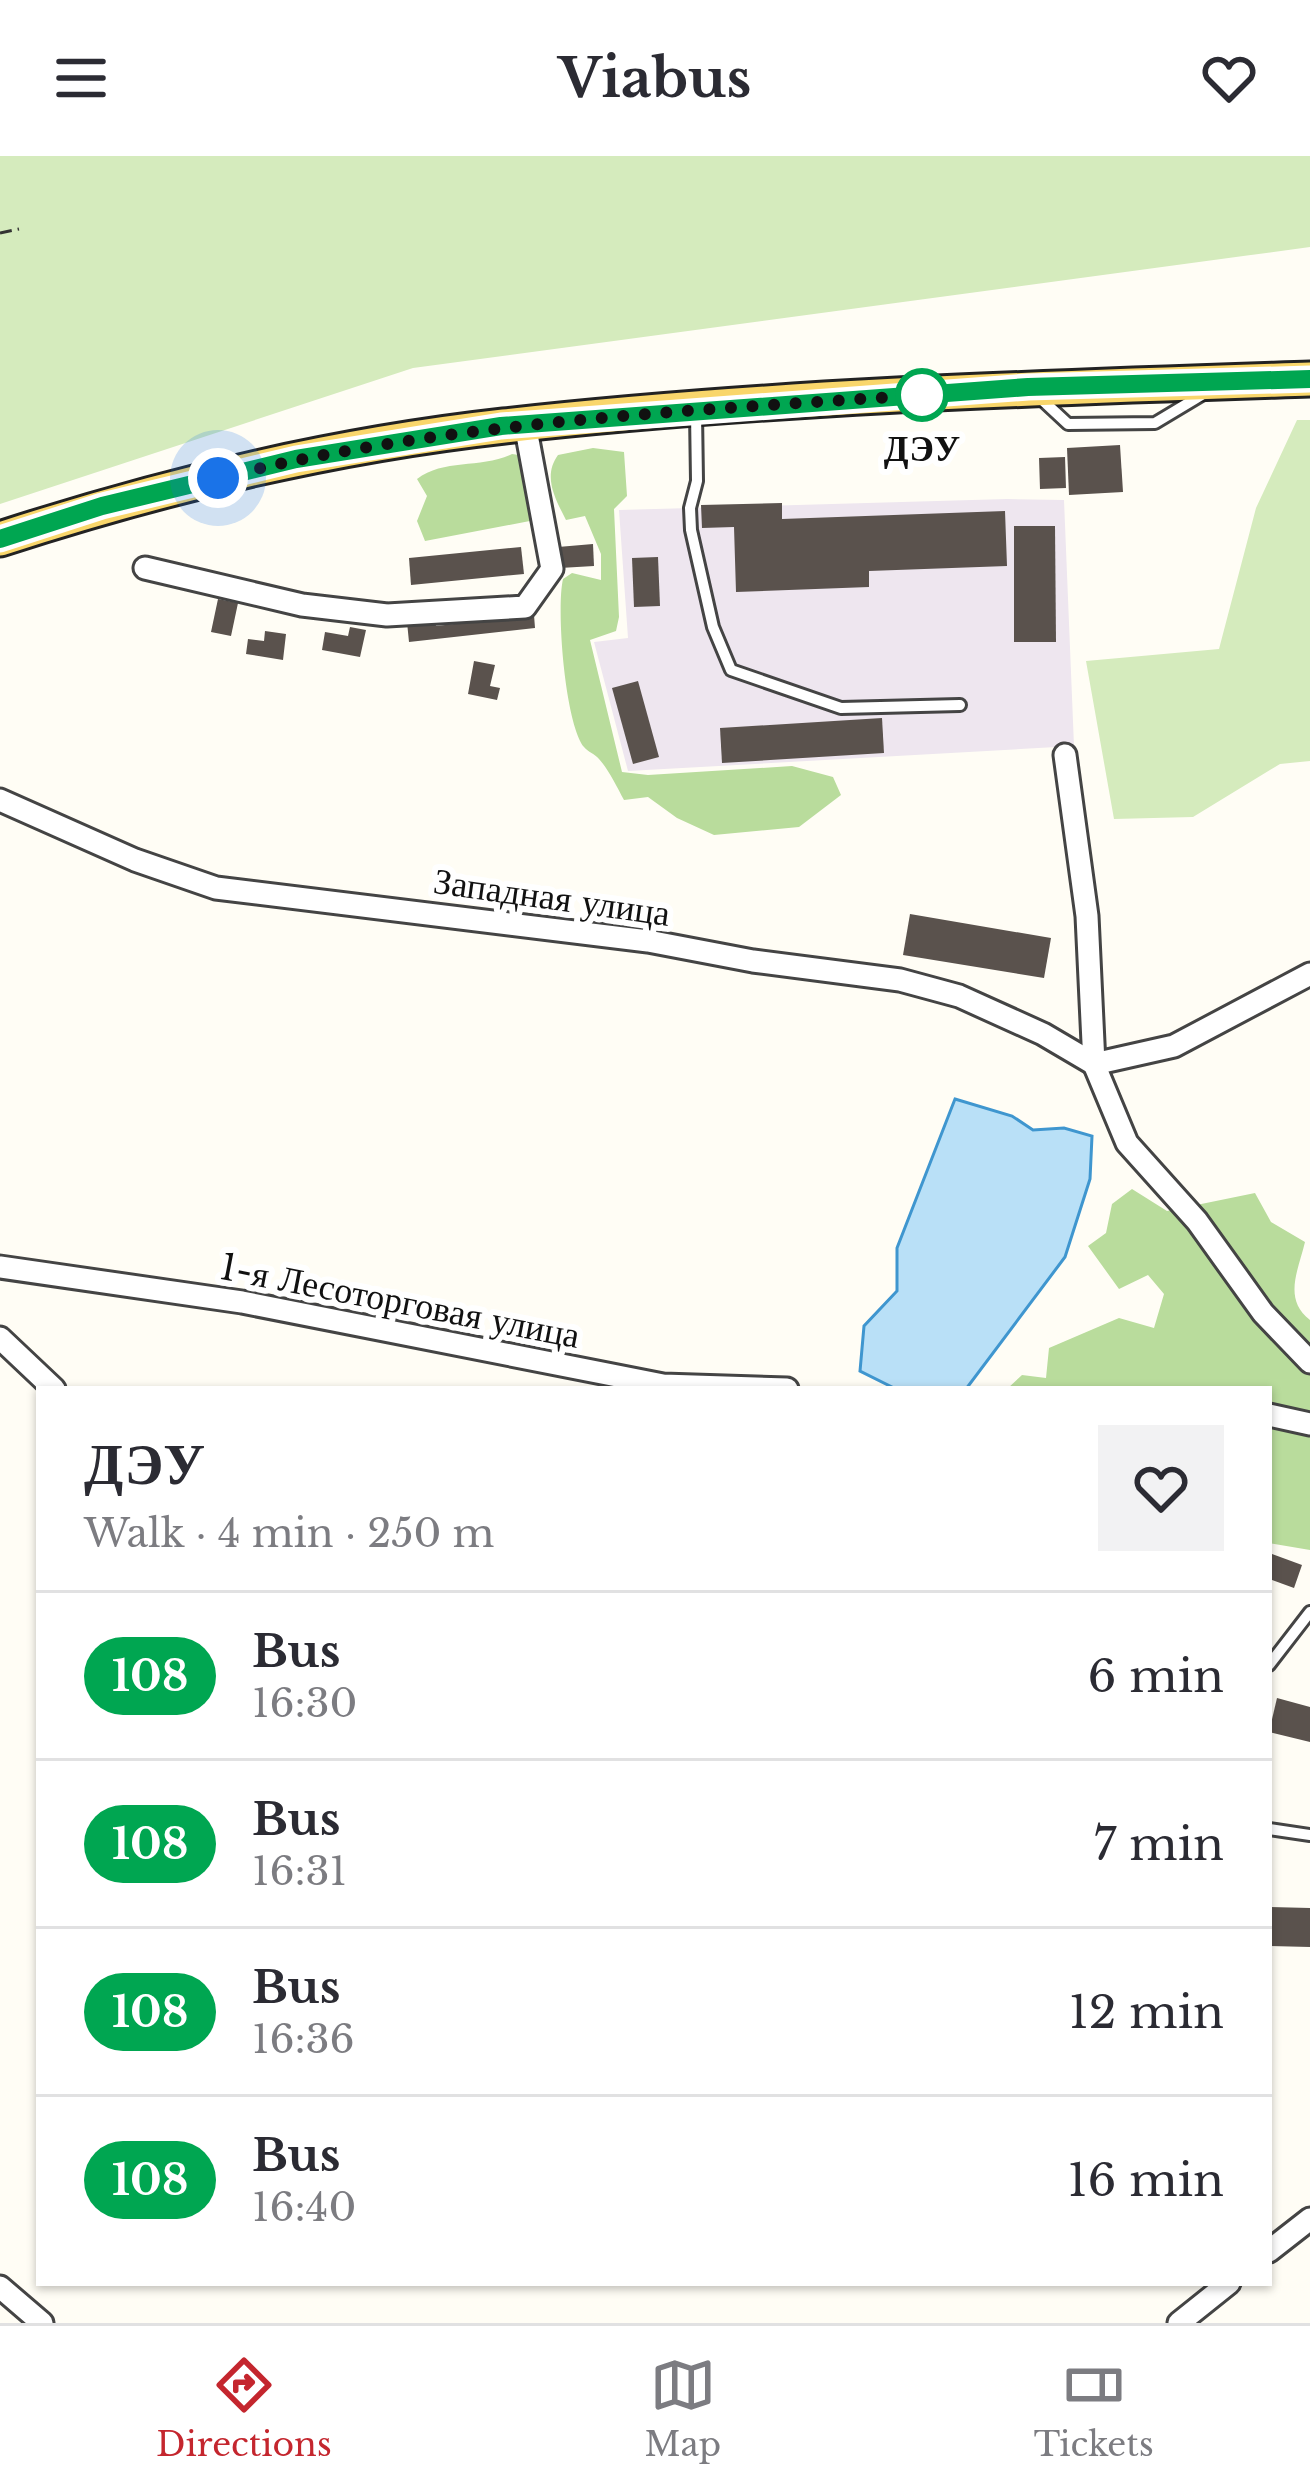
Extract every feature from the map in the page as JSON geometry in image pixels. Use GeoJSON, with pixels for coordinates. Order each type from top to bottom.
{"type":"FeatureCollection","features":[{"type":"Feature","properties":{"kind":"main road"},"geometry":{"type":"LineString","coordinates":[[0,539],[102,506],[296,459],[525,424],[1028,387],[1310,379]]}},
{"type":"Feature","properties":{"kind":"street"},"geometry":{"type":"LineString","coordinates":[[145,568],[302,605],[387,615],[525,607],[552,569],[525,424]]}},
{"type":"Feature","properties":{"kind":"street"},"geometry":{"type":"LineString","coordinates":[[1065,755],[1087,916],[1094,1064],[1127,1143],[1197,1221],[1263,1313],[1310,1362]]}},
{"type":"Feature","properties":{"kind":"street","name":"Западная улица"},"geometry":{"type":"LineString","coordinates":[[0,800],[135,860],[216,888],[648,941],[753,961],[900,980],[958,996],[1043,1034],[1094,1064]]}},
{"type":"Feature","properties":{"kind":"street"},"geometry":{"type":"LineString","coordinates":[[1094,1064],[1174,1046],[1310,974]]}},
{"type":"Feature","properties":{"kind":"street","name":"1-я Лесоторговая улица"},"geometry":{"type":"LineString","coordinates":[[0,1267],[242,1302],[663,1385],[694,1386]]}},
{"type":"Feature","properties":{"kind":"street"},"geometry":{"type":"LineString","coordinates":[[0,1337],[51,1386]]}},
{"type":"Feature","properties":{"kind":"street"},"geometry":{"type":"LineString","coordinates":[[1272,1416],[1310,1424]]}},
{"type":"Feature","properties":{"kind":"street"},"geometry":{"type":"LineString","coordinates":[[1272,2249],[1310,2219]]}},
{"type":"Feature","properties":{"kind":"street"},"geometry":{"type":"LineString","coordinates":[[1179,2323],[1225,2286]]}},
{"type":"Feature","properties":{"kind":"street"},"geometry":{"type":"LineString","coordinates":[[0,2287],[42,2323]]}},
{"type":"Feature","properties":{"kind":"lane"},"geometry":{"type":"LineString","coordinates":[[696,410],[697,482],[690,508],[691,530],[713,627],[730,670],[841,708],[960,705]]}},
{"type":"Feature","properties":{"kind":"lane"},"geometry":{"type":"LineString","coordinates":[[1272,1661],[1310,1612]]}},
{"type":"Feature","properties":{"kind":"lane"},"geometry":{"type":"LineString","coordinates":[[1272,1829],[1310,1835]]}},
{"type":"Feature","properties":{"kind":"path"},"geometry":{"type":"LineString","coordinates":[[0,233],[19,229]]}},
{"type":"Feature","properties":{"kind":"shaded area"},"geometry":{"type":"Polygon","coordinates":[[[1064,500],[1074,746],[628,771],[594,642],[628,638],[619,510],[1064,500]]]}},
{"type":"Feature","properties":{"kind":"green space"},"geometry":{"type":"Polygon","coordinates":[[[0,156],[1310,156],[1310,247],[413,368],[0,504],[0,156]]]}},
{"type":"Feature","properties":{"kind":"green space"},"geometry":{"type":"Polygon","coordinates":[[[1297,420],[1310,420],[1310,761],[1280,764],[1193,817],[1114,819],[1086,661],[1219,649],[1256,508],[1297,420]]]}},
{"type":"Feature","properties":{"kind":"green space"},"geometry":{"type":"Polygon","coordinates":[[[593,448],[624,452],[627,496],[614,509],[619,617],[616,631],[590,640],[622,772],[648,775],[792,766],[833,777],[841,795],[799,827],[714,835],[677,818],[648,797],[624,800],[603,763],[584,747],[567,691],[561,594],[563,579],[572,573],[601,580],[601,554],[585,516],[566,520],[552,488],[551,472],[558,455],[593,448]]]}},
{"type":"Feature","properties":{"kind":"green space"},"geometry":{"type":"Polygon","coordinates":[[[512,454],[526,456],[535,520],[425,541],[417,521],[427,496],[417,479],[439,468],[512,454]]]}},
{"type":"Feature","properties":{"kind":"green space"},"geometry":{"type":"Polygon","coordinates":[[[1132,1189],[1167,1211],[1255,1193],[1271,1222],[1305,1242],[1295,1294],[1310,1320],[1310,1550],[1272,1544],[1272,1386],[1010,1386],[1022,1375],[1046,1378],[1049,1348],[1119,1318],[1154,1328],[1164,1294],[1148,1275],[1119,1289],[1088,1246],[1106,1233],[1112,1204],[1132,1189]]]}},
{"type":"Feature","properties":{"kind":"water"},"geometry":{"type":"Polygon","coordinates":[[[955,1099],[1012,1116],[1033,1130],[1064,1128],[1092,1136],[1090,1179],[1065,1257],[968,1386],[890,1386],[860,1371],[864,1326],[897,1291],[897,1248],[955,1099]]]}},
{"type":"Feature","properties":{"kind":"building"},"geometry":{"type":"Polygon","coordinates":[[[1120,445],[1123,492],[1069,495],[1067,448],[1120,445]]]}},
{"type":"Feature","properties":{"kind":"building"},"geometry":{"type":"Polygon","coordinates":[[[1065,457],[1066,488],[1040,489],[1039,458],[1065,457]]]}},
{"type":"Feature","properties":{"kind":"building"},"geometry":{"type":"Polygon","coordinates":[[[782,503],[782,519],[1005,511],[1007,566],[869,571],[869,587],[736,592],[734,527],[702,528],[701,505],[782,503]]]}},
{"type":"Feature","properties":{"kind":"building"},"geometry":{"type":"Polygon","coordinates":[[[1014,526],[1055,526],[1056,642],[1014,642],[1014,526]]]}},
{"type":"Feature","properties":{"kind":"building"},"geometry":{"type":"Polygon","coordinates":[[[593,544],[594,566],[560,568],[558,547],[593,544]]]}},
{"type":"Feature","properties":{"kind":"building"},"geometry":{"type":"Polygon","coordinates":[[[521,547],[524,574],[411,585],[409,558],[521,547]]]}},
{"type":"Feature","properties":{"kind":"building"},"geometry":{"type":"Polygon","coordinates":[[[658,557],[660,606],[634,607],[632,558],[658,557]]]}},
{"type":"Feature","properties":{"kind":"building"},"geometry":{"type":"Polygon","coordinates":[[[218,599],[238,603],[231,636],[211,632],[218,599]]]}},
{"type":"Feature","properties":{"kind":"building"},"geometry":{"type":"Polygon","coordinates":[[[534,615],[535,628],[409,642],[407,622],[435,619],[436,626],[534,615]]]}},
{"type":"Feature","properties":{"kind":"building"},"geometry":{"type":"Polygon","coordinates":[[[350,627],[366,630],[360,657],[322,650],[325,632],[348,636],[350,627]]]}},
{"type":"Feature","properties":{"kind":"building"},"geometry":{"type":"Polygon","coordinates":[[[265,631],[286,634],[283,660],[246,654],[248,639],[264,641],[265,631]]]}},
{"type":"Feature","properties":{"kind":"building"},"geometry":{"type":"Polygon","coordinates":[[[474,661],[495,665],[490,686],[500,688],[497,700],[468,694],[474,661]]]}},
{"type":"Feature","properties":{"kind":"building"},"geometry":{"type":"Polygon","coordinates":[[[638,681],[659,757],[633,764],[612,688],[638,681]]]}},
{"type":"Feature","properties":{"kind":"building"},"geometry":{"type":"Polygon","coordinates":[[[882,718],[884,753],[722,763],[720,728],[882,718]]]}},
{"type":"Feature","properties":{"kind":"building"},"geometry":{"type":"Polygon","coordinates":[[[910,914],[1051,938],[1044,978],[903,955],[910,914]]]}},
{"type":"Feature","properties":{"kind":"building"},"geometry":{"type":"Polygon","coordinates":[[[1272,1554],[1302,1565],[1294,1588],[1272,1580],[1272,1554]]]}},
{"type":"Feature","properties":{"kind":"building"},"geometry":{"type":"Polygon","coordinates":[[[1277,1698],[1310,1707],[1310,1742],[1272,1733],[1277,1698]]]}},
{"type":"Feature","properties":{"kind":"building"},"geometry":{"type":"Polygon","coordinates":[[[1272,1907],[1310,1908],[1310,1947],[1272,1946],[1272,1907]]]}},
{"type":"Feature","properties":{"kind":"bus line","name":"108"},"geometry":{"type":"LineString","coordinates":[[0,539],[102,506],[296,459],[501,426],[1028,387],[1310,379]]}},
{"type":"Feature","properties":{"kind":"place","name":"ДЭУ"},"geometry":{"type":"Point","coordinates":[922,395]}},
{"type":"Feature","properties":{"kind":"route"},"geometry":{"type":"LineString","coordinates":[[218,478],[296,459],[501,426],[922,395]]}}]}
